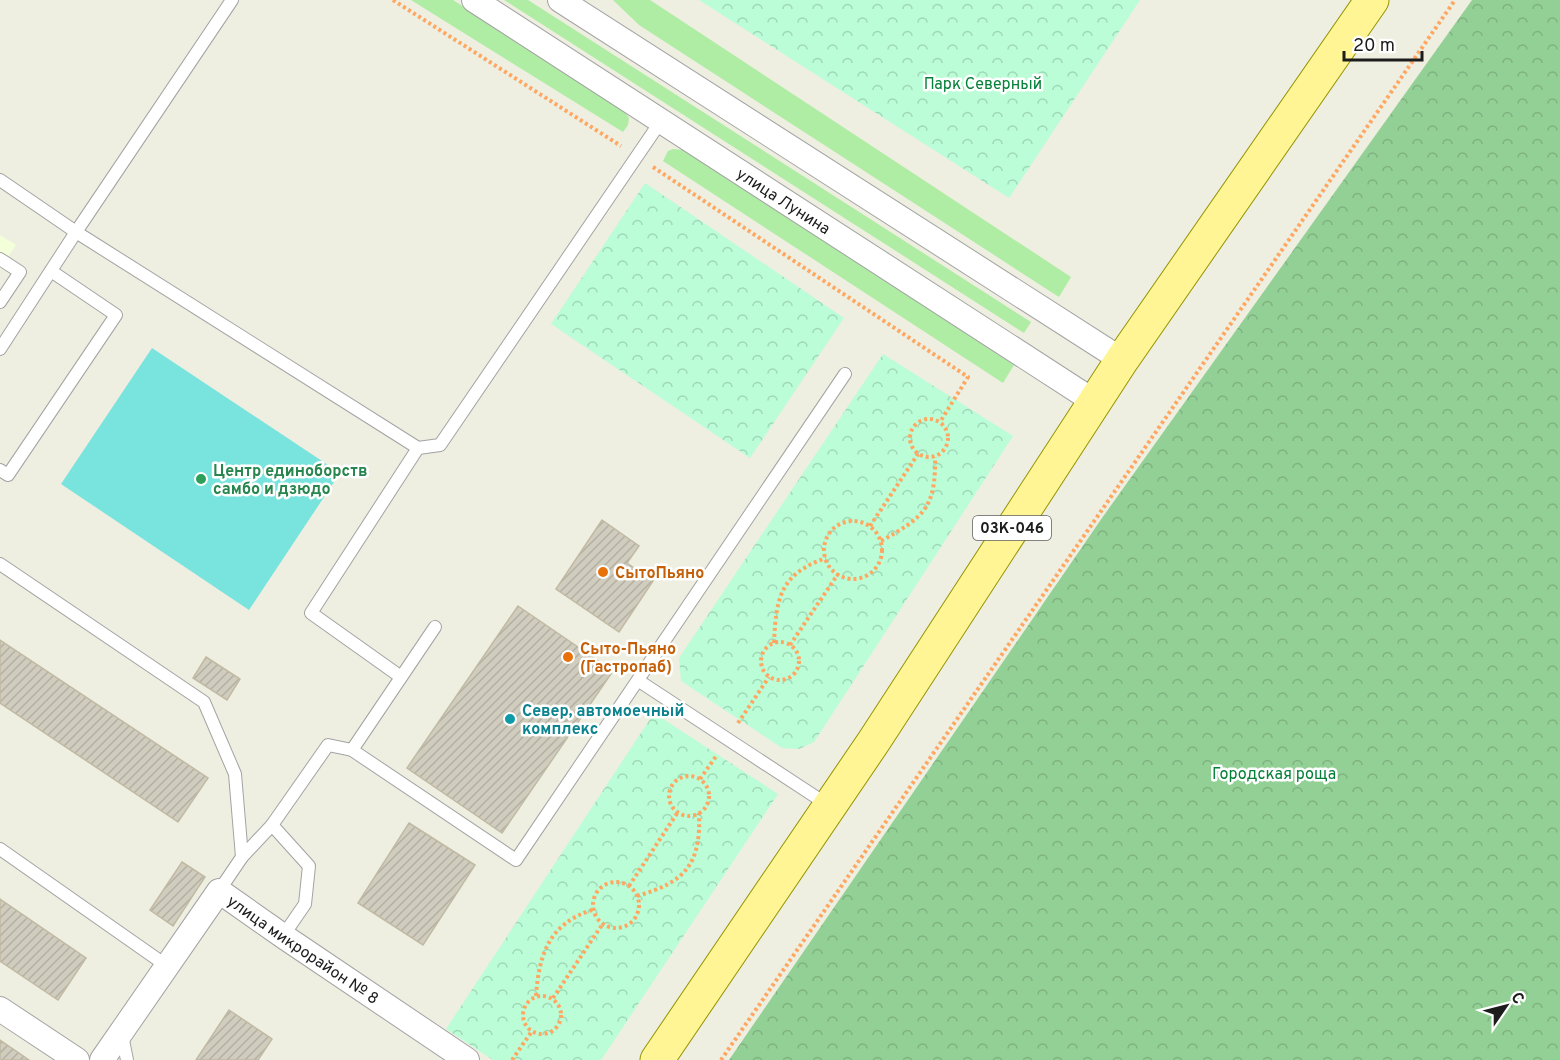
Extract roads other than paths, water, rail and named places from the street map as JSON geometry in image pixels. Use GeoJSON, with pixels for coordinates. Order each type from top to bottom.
{"type":"FeatureCollection","features":[{"type":"Feature","properties":{"kind":"main road","name":"03К-046"},"geometry":{"type":"LineString","coordinates":[[657,1060],[830,806],[1122,360],[1372,0]]}},
{"type":"Feature","properties":{"kind":"street","name":"улица Лунина"},"geometry":{"type":"LineString","coordinates":[[474,0],[1095,402]]}},
{"type":"Feature","properties":{"kind":"street"},"geometry":{"type":"LineString","coordinates":[[560,0],[1122,360]]}},
{"type":"Feature","properties":{"kind":"street","name":"улица микрорайон № 8"},"geometry":{"type":"LineString","coordinates":[[102,1060],[219,891],[467,1060]]}},
{"type":"Feature","properties":{"kind":"street"},"geometry":{"type":"LineString","coordinates":[[0,1009],[76,1060]]}},
{"type":"Feature","properties":{"kind":"lane"},"geometry":{"type":"LineString","coordinates":[[0,348],[232,0]]}},
{"type":"Feature","properties":{"kind":"lane"},"geometry":{"type":"LineString","coordinates":[[0,180],[76,232],[418,448],[440,446],[661,121]]}},
{"type":"Feature","properties":{"kind":"lane"},"geometry":{"type":"LineString","coordinates":[[0,259],[20,272],[0,302]]}},
{"type":"Feature","properties":{"kind":"lane"},"geometry":{"type":"LineString","coordinates":[[0,470],[8,475],[116,315],[51,271]]}},
{"type":"Feature","properties":{"kind":"lane"},"geometry":{"type":"LineString","coordinates":[[219,891],[242,856],[272,825],[328,745],[352,750],[516,860],[845,374]]}},
{"type":"Feature","properties":{"kind":"lane"},"geometry":{"type":"LineString","coordinates":[[401,677],[311,613],[418,448]]}},
{"type":"Feature","properties":{"kind":"lane"},"geometry":{"type":"LineString","coordinates":[[0,564],[204,702],[235,774],[242,856]]}},
{"type":"Feature","properties":{"kind":"lane"},"geometry":{"type":"LineString","coordinates":[[352,750],[435,627]]}},
{"type":"Feature","properties":{"kind":"lane"},"geometry":{"type":"LineString","coordinates":[[639,681],[830,806]]}},
{"type":"Feature","properties":{"kind":"lane"},"geometry":{"type":"LineString","coordinates":[[272,825],[309,866],[305,904],[282,936]]}},
{"type":"Feature","properties":{"kind":"lane"},"geometry":{"type":"LineString","coordinates":[[0,849],[167,966]]}},
{"type":"Feature","properties":{"kind":"lane"},"geometry":{"type":"LineString","coordinates":[[122,1033],[126,1060]]}},
{"type":"Feature","properties":{"kind":"place","name":"Центр единоборств самбо и дзюдо"},"geometry":{"type":"Point","coordinates":[201,479]}},
{"type":"Feature","properties":{"kind":"place","name":"СытоПьяно"},"geometry":{"type":"Point","coordinates":[603,572]}},
{"type":"Feature","properties":{"kind":"place","name":"Сыто-Пьяно (Гастропаб)"},"geometry":{"type":"Point","coordinates":[568,657]}},
{"type":"Feature","properties":{"kind":"place","name":"Север, автомоечный комплекс"},"geometry":{"type":"Point","coordinates":[510,719]}},
{"type":"Feature","properties":{"kind":"park label","name":"Парк Северный"},"geometry":{"type":"Point","coordinates":[983,83]}},
{"type":"Feature","properties":{"kind":"park label","name":"Городская роща"},"geometry":{"type":"Point","coordinates":[1274,773]}}]}
